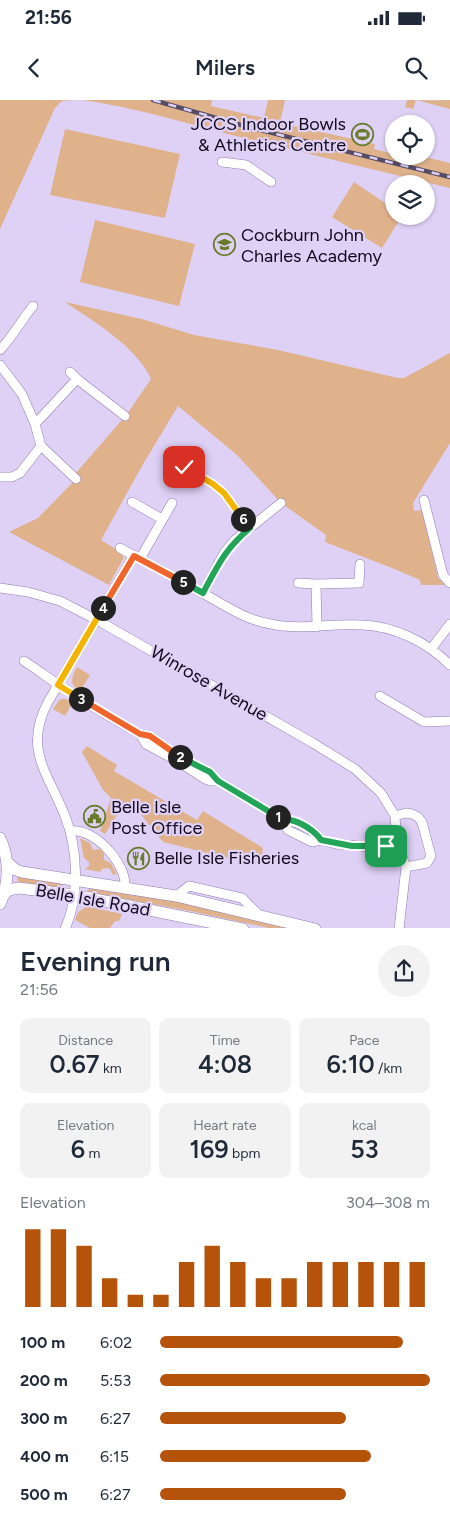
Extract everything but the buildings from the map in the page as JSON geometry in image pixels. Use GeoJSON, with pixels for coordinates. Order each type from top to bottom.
{"type":"FeatureCollection","features":[{"type":"Feature","properties":{"kind":"street"},"geometry":{"type":"LineString","coordinates":[[222,162],[246,164],[271,182]]}},
{"type":"Feature","properties":{"kind":"street"},"geometry":{"type":"LineString","coordinates":[[0,350],[14,335],[19,323],[33,306]]}},
{"type":"Feature","properties":{"kind":"street"},"geometry":{"type":"LineString","coordinates":[[14,335],[23,339]]}},
{"type":"Feature","properties":{"kind":"street"},"geometry":{"type":"LineString","coordinates":[[0,365],[22,394],[41,446],[76,479]]}},
{"type":"Feature","properties":{"kind":"street"},"geometry":{"type":"LineString","coordinates":[[70,372],[124,416]]}},
{"type":"Feature","properties":{"kind":"street"},"geometry":{"type":"LineString","coordinates":[[34,424],[78,379]]}},
{"type":"Feature","properties":{"kind":"street"},"geometry":{"type":"LineString","coordinates":[[0,477],[12,477],[20,474],[41,446]]}},
{"type":"Feature","properties":{"kind":"street"},"geometry":{"type":"LineString","coordinates":[[189,457],[182,471],[213,484],[224,493],[250,528]]}},
{"type":"Feature","properties":{"kind":"street"},"geometry":{"type":"LineString","coordinates":[[424,500],[443,575],[450,582]]}},
{"type":"Feature","properties":{"kind":"street"},"geometry":{"type":"LineString","coordinates":[[132,502],[162,519]]}},
{"type":"Feature","properties":{"kind":"street"},"geometry":{"type":"LineString","coordinates":[[65,928],[75,895],[75,851],[65,817],[42,765],[37,742],[40,718],[97,620],[172,502]]}},
{"type":"Feature","properties":{"kind":"street"},"geometry":{"type":"LineString","coordinates":[[203,593],[224,553],[235,540],[281,503]]}},
{"type":"Feature","properties":{"kind":"street"},"geometry":{"type":"LineString","coordinates":[[120,548],[253,619],[284,627],[362,625],[388,629],[413,638],[431,649],[450,666]]}},
{"type":"Feature","properties":{"kind":"street"},"geometry":{"type":"LineString","coordinates":[[298,583],[359,583],[360,564]]}},
{"type":"Feature","properties":{"kind":"street"},"geometry":{"type":"LineString","coordinates":[[316,584],[317,627]]}},
{"type":"Feature","properties":{"kind":"street","name":"Winrose Avenue"},"geometry":{"type":"LineString","coordinates":[[0,588],[28,592],[60,601],[305,738],[355,769],[382,793],[395,816],[397,844],[406,868],[400,928]]}},
{"type":"Feature","properties":{"kind":"street"},"geometry":{"type":"LineString","coordinates":[[431,649],[450,624]]}},
{"type":"Feature","properties":{"kind":"street"},"geometry":{"type":"LineString","coordinates":[[24,662],[52,678],[58,685],[140,734],[150,736],[180,760],[210,772],[218,781],[283,820],[292,820],[316,832],[321,840],[355,846],[397,844]]}},
{"type":"Feature","properties":{"kind":"street"},"geometry":{"type":"LineString","coordinates":[[380,696],[424,722],[450,722]]}},
{"type":"Feature","properties":{"kind":"street"},"geometry":{"type":"LineString","coordinates":[[395,816],[406,813],[418,817],[422,822],[430,856],[427,863],[406,868]]}},
{"type":"Feature","properties":{"kind":"street"},"geometry":{"type":"LineString","coordinates":[[70,831],[78,831],[105,846],[113,854],[125,878],[125,887]]}},
{"type":"Feature","properties":{"kind":"street"},"geometry":{"type":"LineString","coordinates":[[0,838],[7,862],[6,886],[2,899]]}},
{"type":"Feature","properties":{"kind":"street","name":"Belle Isle Road"},"geometry":{"type":"LineString","coordinates":[[7,862],[22,872],[176,896],[315,928]]}},
{"type":"Feature","properties":{"kind":"street","name":"Belle Isle Road"},"geometry":{"type":"LineString","coordinates":[[2,899],[8,890],[19,888],[75,895],[205,924],[244,928]]}},
{"type":"Feature","properties":{"kind":"shaded area"},"geometry":{"type":"Polygon","coordinates":[[[0,100],[78,100],[62,101],[55,108],[0,229],[0,100]]]}},
{"type":"Feature","properties":{"kind":"shaded area"},"geometry":{"type":"Polygon","coordinates":[[[83,100],[212,100],[211,106],[264,118],[268,100],[285,100],[280,123],[375,144],[374,149],[385,152],[385,165],[435,165],[435,159],[450,163],[450,188],[435,184],[435,175],[396,175],[174,119],[83,100]]]}},
{"type":"Feature","properties":{"kind":"shaded area"},"geometry":{"type":"Polygon","coordinates":[[[407,100],[416,100],[413,109],[405,107],[407,100]]]}},
{"type":"Feature","properties":{"kind":"shaded area"},"geometry":{"type":"Polygon","coordinates":[[[416,100],[450,100],[450,109],[416,100]]]}},
{"type":"Feature","properties":{"kind":"shaded area"},"geometry":{"type":"Polygon","coordinates":[[[65,129],[180,154],[165,218],[50,195],[65,129]]]}},
{"type":"Feature","properties":{"kind":"shaded area"},"geometry":{"type":"Polygon","coordinates":[[[354,182],[385,203],[385,225],[396,225],[382,248],[332,217],[354,182]]]}},
{"type":"Feature","properties":{"kind":"shaded area"},"geometry":{"type":"Polygon","coordinates":[[[95,220],[195,244],[179,306],[80,282],[95,220]]]}},
{"type":"Feature","properties":{"kind":"shaded area"},"geometry":{"type":"Polygon","coordinates":[[[65,302],[142,319],[194,335],[278,350],[398,378],[404,378],[450,353],[450,443],[413,503],[414,511],[422,510],[438,578],[445,585],[421,585],[420,580],[325,542],[326,535],[281,503],[237,455],[178,406],[101,540],[119,551],[123,556],[109,585],[9,532],[38,518],[76,479],[75,474],[127,414],[151,379],[136,356],[125,346],[101,326],[65,302]]]}},
{"type":"Feature","properties":{"kind":"shaded area"},"geometry":{"type":"Polygon","coordinates":[[[77,667],[90,675],[80,691],[74,686],[72,680],[77,667]]]}},
{"type":"Feature","properties":{"kind":"shaded area"},"geometry":{"type":"Polygon","coordinates":[[[63,699],[73,702],[65,716],[53,709],[59,700],[63,699]]]}},
{"type":"Feature","properties":{"kind":"shaded area"},"geometry":{"type":"Polygon","coordinates":[[[87,746],[117,765],[114,771],[197,820],[203,811],[263,848],[260,866],[163,842],[138,811],[123,806],[105,834],[100,831],[111,798],[103,790],[82,752],[87,746]]]}},
{"type":"Feature","properties":{"kind":"shaded area"},"geometry":{"type":"Polygon","coordinates":[[[80,838],[90,843],[93,850],[100,849],[104,853],[104,860],[111,863],[117,875],[112,874],[108,868],[102,869],[100,872],[85,869],[89,866],[89,862],[84,858],[80,838]]]}},
{"type":"Feature","properties":{"kind":"shaded area"},"geometry":{"type":"Polygon","coordinates":[[[18,876],[62,882],[63,884],[61,888],[19,883],[17,880],[18,876]]]}},
{"type":"Feature","properties":{"kind":"shaded area"},"geometry":{"type":"Polygon","coordinates":[[[90,885],[140,893],[299,928],[269,928],[88,892],[90,885]]]}},
{"type":"Feature","properties":{"kind":"shaded area"},"geometry":{"type":"Polygon","coordinates":[[[87,906],[122,914],[119,921],[115,921],[110,928],[90,928],[75,920],[78,912],[87,906]]]}},
{"type":"Feature","properties":{"kind":"railway"},"geometry":{"type":"LineString","coordinates":[[153,100],[248,127],[450,177]]}},
{"type":"Feature","properties":{"kind":"place","name":"JCCS Indoor Bowls & Athletics Centre"},"geometry":{"type":"Point","coordinates":[362,134]}},
{"type":"Feature","properties":{"kind":"place","name":"Cockburn John Charles Academy"},"geometry":{"type":"Point","coordinates":[225,245]}},
{"type":"Feature","properties":{"kind":"place","name":"Belle Isle Post Office"},"geometry":{"type":"Point","coordinates":[95,817]}},
{"type":"Feature","properties":{"kind":"place","name":"Belle Isle Fisheries"},"geometry":{"type":"Point","coordinates":[138,858]}},
{"type":"Feature","properties":{"kind":"route"},"geometry":{"type":"LineString","coordinates":[[184,467],[213,484],[224,493],[250,528],[235,540],[224,553],[203,593],[134,556],[58,685],[140,734],[150,736],[180,756],[198,764],[215,776],[218,781],[283,820],[292,820],[316,832],[321,840],[352,846],[386,846]]}}]}
